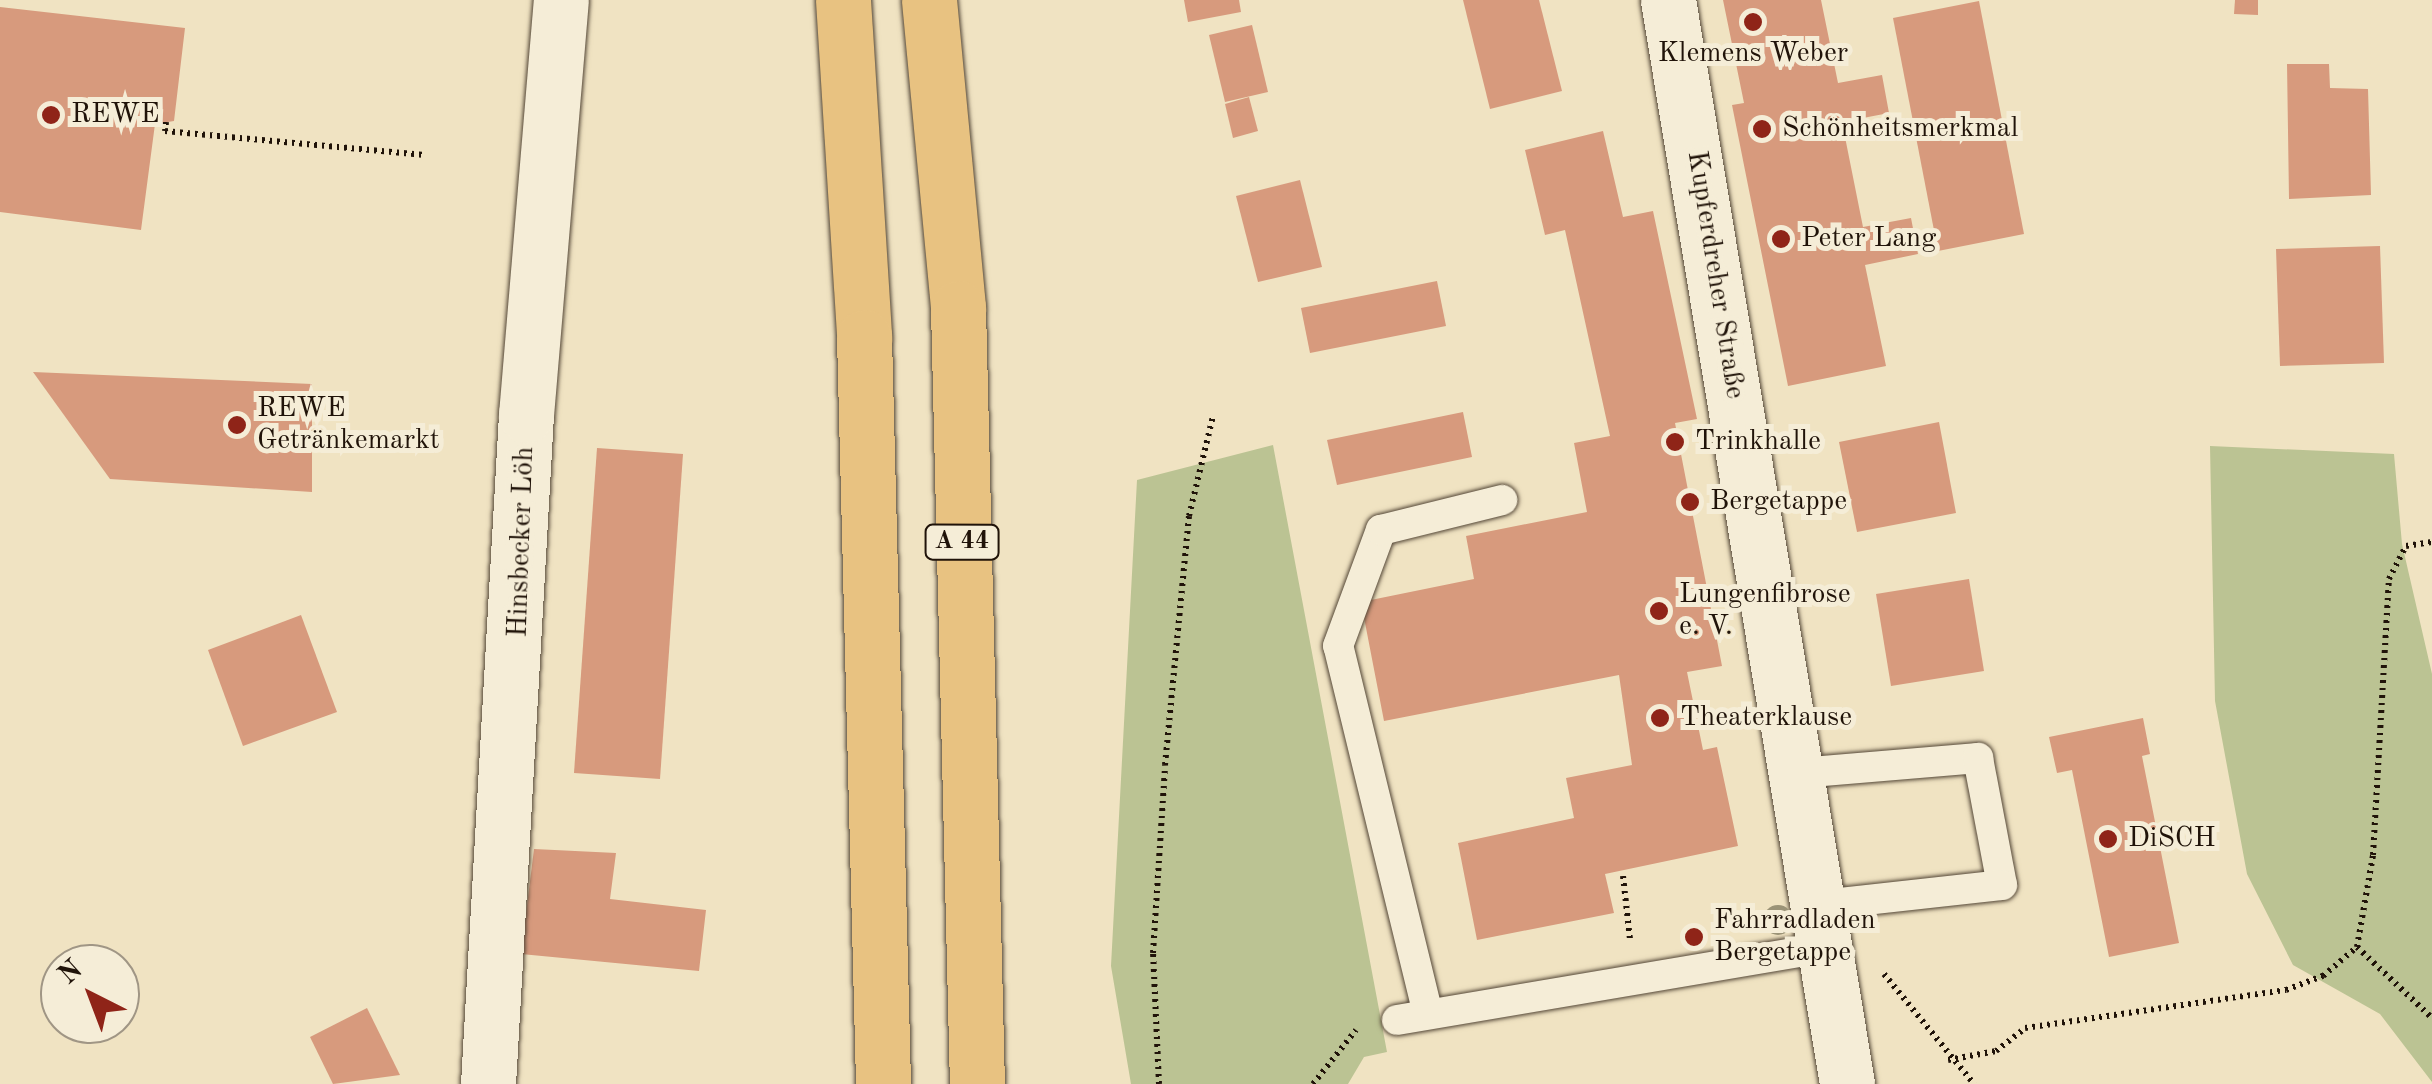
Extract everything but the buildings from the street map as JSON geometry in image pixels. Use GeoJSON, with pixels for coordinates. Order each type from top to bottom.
{"type":"FeatureCollection","features":[{"type":"Feature","properties":{"kind":"highway"},"geometry":{"type":"LineString","coordinates":[[842,0],[864,337],[883,1084]]}},
{"type":"Feature","properties":{"kind":"highway","name":"A 44"},"geometry":{"type":"LineString","coordinates":[[929,0],[958,308],[977,1084]]}},
{"type":"Feature","properties":{"kind":"street","name":"Hinsbecker Löh"},"geometry":{"type":"LineString","coordinates":[[488,1084],[526,415],[561,0]]}},
{"type":"Feature","properties":{"kind":"street","name":"Kupferdreher Straße"},"geometry":{"type":"LineString","coordinates":[[1668,0],[1825,926],[1847,1084]]}},
{"type":"Feature","properties":{"kind":"lane"},"geometry":{"type":"LineString","coordinates":[[1428,1014],[1338,646],[1382,530],[1502,500]]}},
{"type":"Feature","properties":{"kind":"lane"},"geometry":{"type":"LineString","coordinates":[[1397,1020],[1636,980],[1825,926],[2002,885],[1978,758],[1798,774]]}},
{"type":"Feature","properties":{"kind":"path"},"geometry":{"type":"LineString","coordinates":[[166,122],[165,131],[422,155]]}},
{"type":"Feature","properties":{"kind":"path"},"geometry":{"type":"LineString","coordinates":[[1159,1084],[1153,953],[1164,766],[1189,516],[1213,416]]}},
{"type":"Feature","properties":{"kind":"path"},"geometry":{"type":"LineString","coordinates":[[1948,1060],[1996,1051],[2025,1028],[2286,990],[2323,976],[2357,946],[2373,856],[2389,580],[2406,546],[2432,542]]}},
{"type":"Feature","properties":{"kind":"path"},"geometry":{"type":"LineString","coordinates":[[1622,876],[1636,980]]}},
{"type":"Feature","properties":{"kind":"path"},"geometry":{"type":"LineString","coordinates":[[2357,946],[2432,1018]]}},
{"type":"Feature","properties":{"kind":"path"},"geometry":{"type":"LineString","coordinates":[[1888,976],[1948,1060],[1974,1084]]}},
{"type":"Feature","properties":{"kind":"path"},"geometry":{"type":"LineString","coordinates":[[1313,1084],[1364,1023],[1397,1020]]}},
{"type":"Feature","properties":{"kind":"green space"},"geometry":{"type":"Polygon","coordinates":[[[1273,445],[1387,1052],[1364,1057],[1348,1084],[1131,1084],[1111,966],[1137,480],[1273,445]]]}},
{"type":"Feature","properties":{"kind":"green space"},"geometry":{"type":"Polygon","coordinates":[[[2210,446],[2394,454],[2402,544],[2432,674],[2432,1082],[2380,1014],[2293,965],[2247,874],[2215,701],[2210,446]]]}},
{"type":"Feature","properties":{"kind":"place","name":"Klemens Weber"},"geometry":{"type":"Point","coordinates":[1753,22]}},
{"type":"Feature","properties":{"kind":"place","name":"REWE"},"geometry":{"type":"Point","coordinates":[51,115]}},
{"type":"Feature","properties":{"kind":"place","name":"Schönheitsmerkmal"},"geometry":{"type":"Point","coordinates":[1762,129]}},
{"type":"Feature","properties":{"kind":"place","name":"Peter Lang"},"geometry":{"type":"Point","coordinates":[1781,239]}},
{"type":"Feature","properties":{"kind":"place","name":"REWE Getränkemarkt"},"geometry":{"type":"Point","coordinates":[237,425]}},
{"type":"Feature","properties":{"kind":"place","name":"Trinkhalle"},"geometry":{"type":"Point","coordinates":[1675,442]}},
{"type":"Feature","properties":{"kind":"place","name":"Bergetappe"},"geometry":{"type":"Point","coordinates":[1690,502]}},
{"type":"Feature","properties":{"kind":"place","name":"Lungenfibrose e. V."},"geometry":{"type":"Point","coordinates":[1659,611]}},
{"type":"Feature","properties":{"kind":"place","name":"Theaterklause"},"geometry":{"type":"Point","coordinates":[1660,718]}},
{"type":"Feature","properties":{"kind":"place","name":"DiSCH"},"geometry":{"type":"Point","coordinates":[2108,839]}},
{"type":"Feature","properties":{"kind":"place","name":"Fahrradladen Bergetappe"},"geometry":{"type":"Point","coordinates":[1694,937]}}]}
